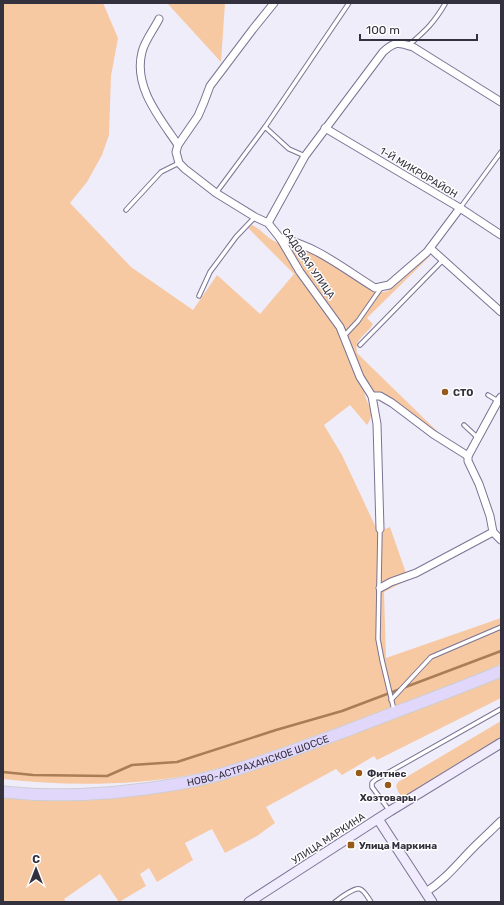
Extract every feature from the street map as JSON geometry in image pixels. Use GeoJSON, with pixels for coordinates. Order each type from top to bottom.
{"type":"FeatureCollection","features":[{"type":"Feature","properties":{"kind":"main road","name":"НОВО-АСТРАХАНСКОЕ ШОССЕ"},"geometry":{"type":"LineString","coordinates":[[3,792],[36,795],[104,794],[134,791],[194,781],[224,774],[290,752],[396,713],[501,670]]}},
{"type":"Feature","properties":{"kind":"street"},"geometry":{"type":"LineString","coordinates":[[274,3],[210,86],[198,116],[178,144],[176,152],[179,163],[185,170],[216,193],[255,217],[268,223],[306,156],[389,46],[397,43],[408,46],[501,102]]}},
{"type":"Feature","properties":{"kind":"street"},"geometry":{"type":"LineString","coordinates":[[159,19],[142,51],[140,66],[142,80],[145,92],[178,144]]}},
{"type":"Feature","properties":{"kind":"street","name":"1-Й МИКРОРАЙОН"},"geometry":{"type":"LineString","coordinates":[[326,128],[460,208],[501,235]]}},
{"type":"Feature","properties":{"kind":"street"},"geometry":{"type":"LineString","coordinates":[[280,238],[303,244],[331,258],[375,288],[382,288],[389,285],[430,248],[460,208]]}},
{"type":"Feature","properties":{"kind":"street","name":"САДОВАЯ УЛИЦА"},"geometry":{"type":"LineString","coordinates":[[268,223],[280,238],[300,272],[329,310],[344,336],[360,377],[372,396],[377,424],[380,529]]}},
{"type":"Feature","properties":{"kind":"street"},"geometry":{"type":"LineString","coordinates":[[430,248],[501,312]]}},
{"type":"Feature","properties":{"kind":"street"},"geometry":{"type":"LineString","coordinates":[[372,396],[380,396],[392,403],[433,434],[468,456]]}},
{"type":"Feature","properties":{"kind":"street"},"geometry":{"type":"LineString","coordinates":[[499,399],[468,456],[468,461],[479,484],[490,516],[492,532],[501,540]]}},
{"type":"Feature","properties":{"kind":"street"},"geometry":{"type":"LineString","coordinates":[[380,588],[391,582],[416,573],[492,532]]}},
{"type":"Feature","properties":{"kind":"street","name":"УЛИЦА МАРКИНА"},"geometry":{"type":"LineString","coordinates":[[249,902],[390,811],[500,746]]}},
{"type":"Feature","properties":{"kind":"street"},"geometry":{"type":"LineString","coordinates":[[378,819],[432,902]]}},
{"type":"Feature","properties":{"kind":"street"},"geometry":{"type":"LineString","coordinates":[[426,892],[434,887],[501,821]]}},
{"type":"Feature","properties":{"kind":"lane"},"geometry":{"type":"LineString","coordinates":[[216,193],[265,127],[350,3]]}},
{"type":"Feature","properties":{"kind":"lane"},"geometry":{"type":"LineString","coordinates":[[408,46],[424,33],[436,19],[445,4]]}},
{"type":"Feature","properties":{"kind":"lane"},"geometry":{"type":"LineString","coordinates":[[265,127],[289,149],[306,156]]}},
{"type":"Feature","properties":{"kind":"lane"},"geometry":{"type":"LineString","coordinates":[[460,208],[501,152]]}},
{"type":"Feature","properties":{"kind":"lane"},"geometry":{"type":"LineString","coordinates":[[126,210],[161,172],[179,163]]}},
{"type":"Feature","properties":{"kind":"lane"},"geometry":{"type":"LineString","coordinates":[[199,296],[210,272],[240,232],[255,217]]}},
{"type":"Feature","properties":{"kind":"lane"},"geometry":{"type":"LineString","coordinates":[[360,345],[443,260]]}},
{"type":"Feature","properties":{"kind":"lane"},"geometry":{"type":"LineString","coordinates":[[344,336],[358,321],[382,288]]}},
{"type":"Feature","properties":{"kind":"lane"},"geometry":{"type":"LineString","coordinates":[[488,395],[499,399]]}},
{"type":"Feature","properties":{"kind":"lane"},"geometry":{"type":"LineString","coordinates":[[464,425],[478,438]]}},
{"type":"Feature","properties":{"kind":"lane"},"geometry":{"type":"LineString","coordinates":[[380,529],[378,639],[391,700],[396,713]]}},
{"type":"Feature","properties":{"kind":"lane"},"geometry":{"type":"LineString","coordinates":[[391,700],[431,657],[501,627]]}},
{"type":"Feature","properties":{"kind":"lane"},"geometry":{"type":"LineString","coordinates":[[390,811],[372,787],[372,783],[375,780],[501,709]]}},
{"type":"Feature","properties":{"kind":"lane"},"geometry":{"type":"LineString","coordinates":[[335,902],[358,888],[362,890],[370,902]]}},
{"type":"Feature","properties":{"kind":"shaded area"},"geometry":{"type":"Polygon","coordinates":[[[3,3],[103,3],[118,38],[111,76],[109,135],[102,155],[87,182],[70,203],[131,267],[193,310],[217,275],[260,314],[294,274],[248,228],[252,225],[274,241],[302,249],[329,260],[368,288],[378,292],[384,292],[394,287],[425,257],[430,256],[367,318],[373,324],[359,340],[357,344],[357,353],[443,437],[382,394],[364,391],[371,412],[370,420],[367,425],[350,405],[324,425],[342,455],[378,532],[390,527],[406,573],[407,580],[384,592],[386,658],[501,618],[501,664],[417,700],[253,758],[206,772],[167,779],[96,784],[49,783],[3,779],[3,3]]]}},
{"type":"Feature","properties":{"kind":"shaded area"},"geometry":{"type":"Polygon","coordinates":[[[167,3],[225,3],[221,62],[167,3]]]}},
{"type":"Feature","properties":{"kind":"shaded area"},"geometry":{"type":"Polygon","coordinates":[[[501,674],[501,698],[377,760],[374,756],[342,775],[336,769],[266,807],[275,823],[257,836],[225,853],[212,829],[185,843],[193,860],[157,882],[149,868],[140,874],[146,886],[119,902],[100,874],[64,899],[66,902],[3,902],[3,797],[101,799],[149,794],[194,786],[424,707],[501,674]]]}},
{"type":"Feature","properties":{"kind":"shaded area"},"geometry":{"type":"Polygon","coordinates":[[[501,721],[501,738],[405,797],[401,796],[396,786],[398,782],[501,721]]]}},
{"type":"Feature","properties":{"kind":"waterway"},"geometry":{"type":"LineString","coordinates":[[3,772],[33,775],[107,776],[132,765],[177,762],[276,730],[342,711],[501,651]]}},
{"type":"Feature","properties":{"kind":"place","name":"СТО"},"geometry":{"type":"Point","coordinates":[445,392]}},
{"type":"Feature","properties":{"kind":"place","name":"Фитнес"},"geometry":{"type":"Point","coordinates":[359,773]}},
{"type":"Feature","properties":{"kind":"place","name":"Хозтовары"},"geometry":{"type":"Point","coordinates":[388,785]}},
{"type":"Feature","properties":{"kind":"place","name":"Улица Маркина"},"geometry":{"type":"Point","coordinates":[351,845]}}]}
